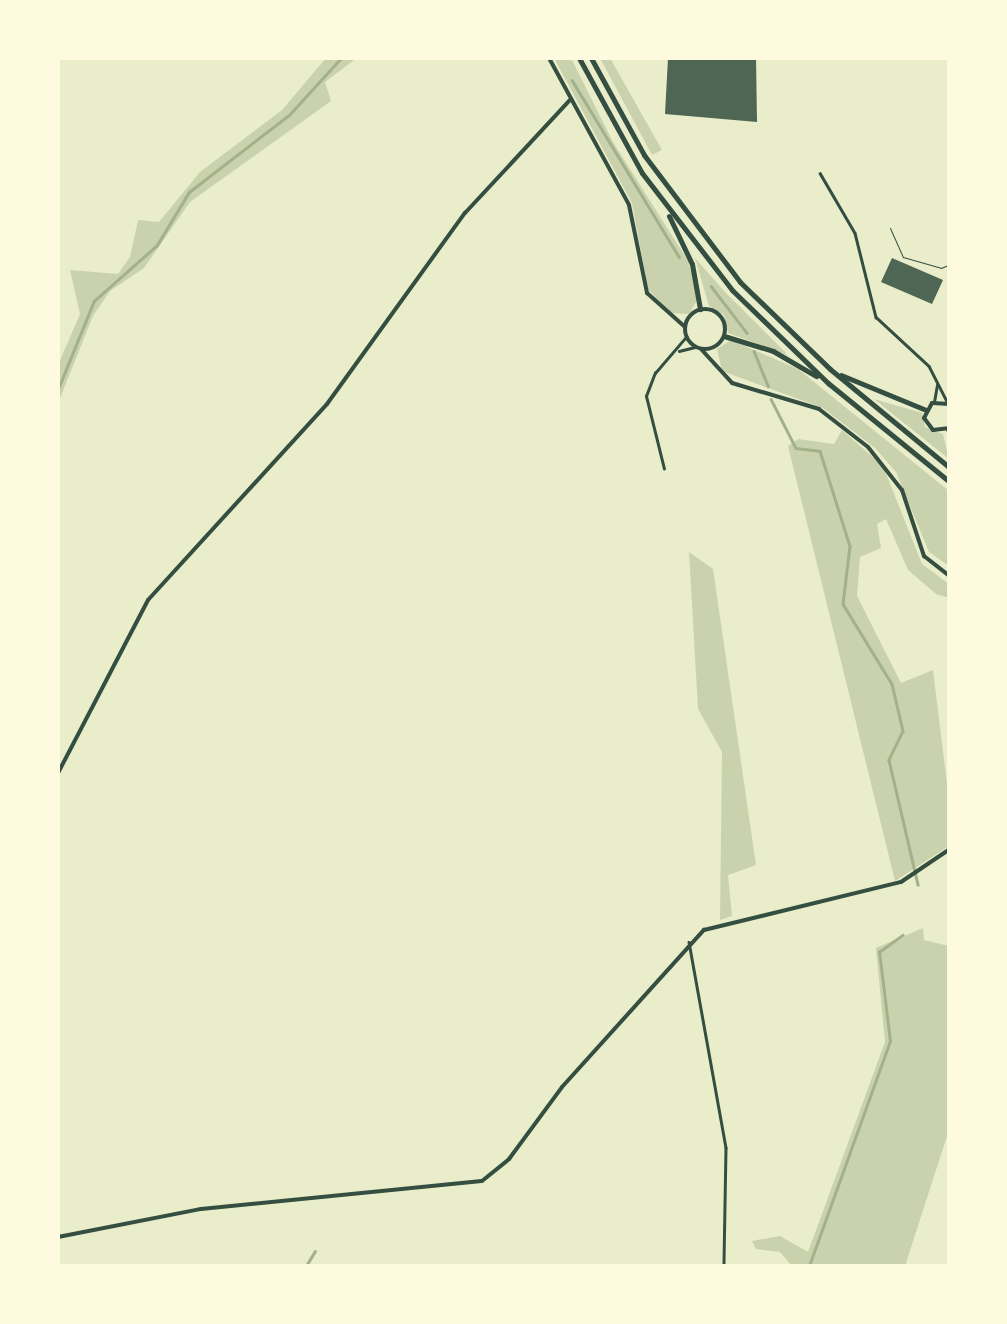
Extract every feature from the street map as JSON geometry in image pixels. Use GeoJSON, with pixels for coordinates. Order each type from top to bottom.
{"type":"FeatureCollection","features":[{"type":"Feature","properties":{"kind":"highway"},"geometry":{"type":"LineString","coordinates":[[578,58],[664,204],[692,264],[700,309]]}},
{"type":"Feature","properties":{"kind":"highway"},"geometry":{"type":"LineString","coordinates":[[592,58],[684,214],[740,282],[830,369],[950,468]]}},
{"type":"Feature","properties":{"kind":"highway"},"geometry":{"type":"LineString","coordinates":[[664,204],[732,290],[828,383],[950,482]]}},
{"type":"Feature","properties":{"kind":"highway"},"geometry":{"type":"LineString","coordinates":[[724,336],[774,351],[828,383]]}},
{"type":"Feature","properties":{"kind":"highway"},"geometry":{"type":"LineString","coordinates":[[830,369],[888,400],[926,410]]}},
{"type":"Feature","properties":{"kind":"street"},"geometry":{"type":"LineString","coordinates":[[549,58],[629,206],[647,293],[685,328]]}},
{"type":"Feature","properties":{"kind":"street"},"geometry":{"type":"LineString","coordinates":[[58,773],[148,600],[326,404],[465,213],[570,100]]}},
{"type":"Feature","properties":{"kind":"street"},"geometry":{"type":"LineString","coordinates":[[820,174],[855,233],[876,318],[920,357],[949,403]]}},
{"type":"Feature","properties":{"kind":"street"},"geometry":{"type":"LineString","coordinates":[[673,318],[689,316],[700,309],[719,314],[724,336],[714,347],[713,362]]}},
{"type":"Feature","properties":{"kind":"street"},"geometry":{"type":"LineString","coordinates":[[664,469],[646,397],[655,373],[678,352],[686,337],[689,316]]}},
{"type":"Feature","properties":{"kind":"street"},"geometry":{"type":"LineString","coordinates":[[686,337],[732,383],[818,409],[877,455],[902,490],[924,556],[950,576]]}},
{"type":"Feature","properties":{"kind":"street"},"geometry":{"type":"LineString","coordinates":[[678,352],[714,347]]}},
{"type":"Feature","properties":{"kind":"street"},"geometry":{"type":"LineString","coordinates":[[938,384],[934,402],[926,410],[929,427],[949,430]]}},
{"type":"Feature","properties":{"kind":"street"},"geometry":{"type":"LineString","coordinates":[[934,402],[949,403]]}},
{"type":"Feature","properties":{"kind":"street"},"geometry":{"type":"LineString","coordinates":[[58,1237],[202,1208],[482,1181],[509,1159],[689,942],[716,924],[916,873],[950,849]]}},
{"type":"Feature","properties":{"kind":"street"},"geometry":{"type":"LineString","coordinates":[[689,942],[726,1148],[724,1266]]}},
{"type":"Feature","properties":{"kind":"path"},"geometry":{"type":"LineString","coordinates":[[890,228],[904,257],[941,268],[950,264]]}},
{"type":"Feature","properties":{"kind":"green space"},"geometry":{"type":"Polygon","coordinates":[[[326,58],[357,58],[325,82],[331,101],[190,202],[144,268],[110,291],[93,316],[58,403],[58,365],[80,314],[70,270],[118,274],[130,257],[138,220],[159,222],[200,172],[282,110],[326,58]]]}},
{"type":"Feature","properties":{"kind":"green space"},"geometry":{"type":"Polygon","coordinates":[[[554,58],[571,58],[613,142],[688,261],[699,297],[689,314],[669,313],[648,289],[632,203],[554,58]]]}},
{"type":"Feature","properties":{"kind":"green space"},"geometry":{"type":"Polygon","coordinates":[[[600,58],[610,58],[662,150],[652,155],[600,58]]]}},
{"type":"Feature","properties":{"kind":"green space"},"geometry":{"type":"Polygon","coordinates":[[[695,258],[788,355],[728,333],[724,315],[709,306],[695,258]]]}},
{"type":"Feature","properties":{"kind":"green space"},"geometry":{"type":"Polygon","coordinates":[[[731,340],[798,369],[949,491],[949,566],[929,552],[896,472],[875,448],[823,408],[722,371],[717,349],[731,340]]]}},
{"type":"Feature","properties":{"kind":"green space"},"geometry":{"type":"Polygon","coordinates":[[[874,399],[922,413],[925,427],[943,434],[949,459],[874,399]]]}},
{"type":"Feature","properties":{"kind":"green space"},"geometry":{"type":"Polygon","coordinates":[[[842,430],[883,466],[922,564],[949,584],[949,598],[936,594],[908,570],[886,519],[877,524],[881,548],[860,557],[857,596],[901,683],[933,670],[949,800],[949,846],[895,881],[788,446],[798,439],[834,444],[842,430]]]}},
{"type":"Feature","properties":{"kind":"green space"},"geometry":{"type":"Polygon","coordinates":[[[689,552],[713,569],[756,865],[728,875],[732,916],[720,920],[722,752],[698,709],[689,552]]]}},
{"type":"Feature","properties":{"kind":"green space"},"geometry":{"type":"Polygon","coordinates":[[[923,928],[924,940],[949,946],[949,1130],[905,1266],[792,1266],[780,1252],[756,1249],[752,1241],[780,1236],[808,1252],[885,1042],[876,948],[923,928]]]}},
{"type":"Feature","properties":{"kind":"building"},"geometry":{"type":"Polygon","coordinates":[[[668,58],[756,58],[757,122],[665,114],[668,58]]]}},
{"type":"Feature","properties":{"kind":"building"},"geometry":{"type":"Polygon","coordinates":[[[892,258],[943,280],[932,304],[881,282],[892,258]]]}},
{"type":"Feature","properties":{"kind":"waterway"},"geometry":{"type":"LineString","coordinates":[[58,389],[94,301],[157,245],[189,192],[289,115],[341,58]]}},
{"type":"Feature","properties":{"kind":"waterway"},"geometry":{"type":"LineString","coordinates":[[572,80],[679,257]]}},
{"type":"Feature","properties":{"kind":"waterway"},"geometry":{"type":"LineString","coordinates":[[711,286],[747,333]]}},
{"type":"Feature","properties":{"kind":"waterway"},"geometry":{"type":"LineString","coordinates":[[754,351],[768,386]]}},
{"type":"Feature","properties":{"kind":"waterway"},"geometry":{"type":"LineString","coordinates":[[771,399],[796,448],[820,451],[850,546],[843,604],[892,684],[903,731],[889,760],[918,885]]}},
{"type":"Feature","properties":{"kind":"waterway"},"geometry":{"type":"LineString","coordinates":[[809,1266],[890,1041],[879,952],[902,935]]}},
{"type":"Feature","properties":{"kind":"waterway"},"geometry":{"type":"LineString","coordinates":[[306,1266],[315,1251]]}}]}
